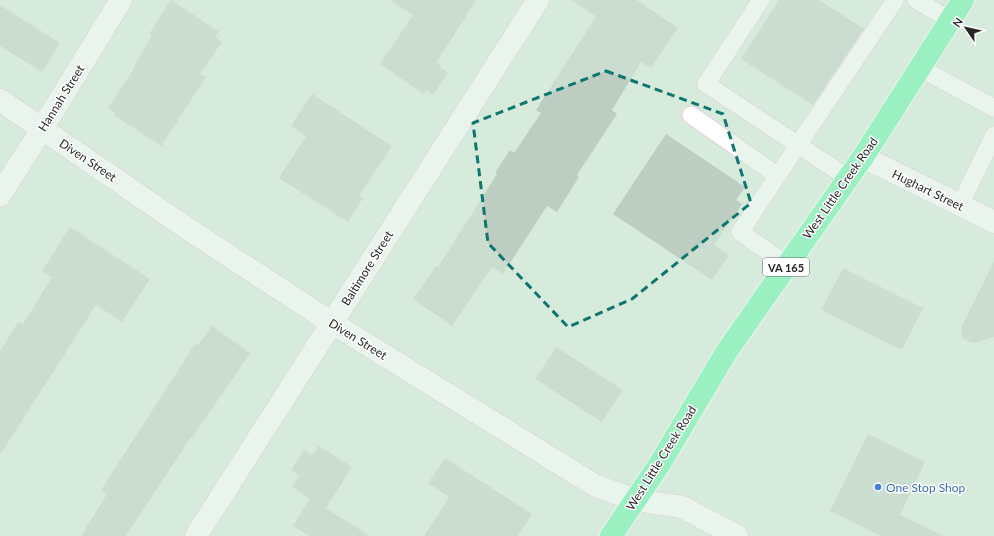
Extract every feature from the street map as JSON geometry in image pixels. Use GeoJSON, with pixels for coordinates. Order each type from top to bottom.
{"type":"FeatureCollection","features":[{"type":"Feature","properties":{"kind":"main road","name":"West Little Creek Road"},"geometry":{"type":"LineString","coordinates":[[611,536],[636,500],[727,351],[863,157],[964,0]]}},
{"type":"Feature","properties":{"kind":"street","name":"Hannah Street"},"geometry":{"type":"LineString","coordinates":[[0,195],[121,0]]}},
{"type":"Feature","properties":{"kind":"street","name":"Baltimore Street"},"geometry":{"type":"LineString","coordinates":[[196,536],[538,0]]}},
{"type":"Feature","properties":{"kind":"street","name":"Diven Street"},"geometry":{"type":"LineString","coordinates":[[0,100],[185,227],[332,323],[596,486],[636,500],[682,507],[737,536]]}},
{"type":"Feature","properties":{"kind":"street","name":"Hughart Street"},"geometry":{"type":"LineString","coordinates":[[863,157],[994,222]]}},
{"type":"Feature","properties":{"kind":"lane"},"geometry":{"type":"LineString","coordinates":[[761,0],[706,84],[848,178]]}},
{"type":"Feature","properties":{"kind":"lane"},"geometry":{"type":"LineString","coordinates":[[787,264],[740,232],[895,0]]}},
{"type":"Feature","properties":{"kind":"lane"},"geometry":{"type":"LineString","coordinates":[[916,0],[950,20]]}},
{"type":"Feature","properties":{"kind":"lane"},"geometry":{"type":"LineString","coordinates":[[920,68],[994,108]]}},
{"type":"Feature","properties":{"kind":"lane"},"geometry":{"type":"LineString","coordinates":[[691,115],[778,176]]}},
{"type":"Feature","properties":{"kind":"lane"},"geometry":{"type":"LineString","coordinates":[[960,205],[994,135]]}},
{"type":"Feature","properties":{"kind":"highlighted area"},"geometry":{"type":"Polygon","coordinates":[[[606,71],[723,114],[751,203],[632,299],[568,327],[488,243],[473,123],[606,71]]]}},
{"type":"Feature","properties":{"kind":"building"},"geometry":{"type":"Polygon","coordinates":[[[171,0],[219,32],[215,37],[222,42],[200,74],[206,77],[161,146],[114,115],[115,113],[108,108],[135,67],[134,66],[152,36],[149,34],[171,0]]]}},
{"type":"Feature","properties":{"kind":"building"},"geometry":{"type":"Polygon","coordinates":[[[390,0],[476,0],[437,62],[441,65],[440,67],[448,73],[433,95],[426,90],[423,94],[380,64],[413,15],[390,0]]]}},
{"type":"Feature","properties":{"kind":"building"},"geometry":{"type":"Polygon","coordinates":[[[571,0],[637,0],[678,28],[651,68],[641,62],[612,110],[617,114],[577,175],[579,177],[557,212],[547,206],[503,274],[492,267],[452,326],[413,299],[436,266],[438,267],[497,174],[495,173],[510,150],[514,153],[541,113],[536,110],[595,18],[595,16],[571,0]]]}},
{"type":"Feature","properties":{"kind":"building"},"geometry":{"type":"Polygon","coordinates":[[[779,0],[819,0],[864,29],[813,105],[741,59],[779,0]]]}},
{"type":"Feature","properties":{"kind":"building"},"geometry":{"type":"Polygon","coordinates":[[[0,5],[60,43],[42,72],[0,46],[0,5]]]}},
{"type":"Feature","properties":{"kind":"building"},"geometry":{"type":"Polygon","coordinates":[[[312,94],[392,146],[359,196],[363,198],[348,222],[279,178],[306,136],[291,126],[312,94]]]}},
{"type":"Feature","properties":{"kind":"building"},"geometry":{"type":"Polygon","coordinates":[[[666,134],[745,187],[736,200],[742,204],[714,245],[729,255],[712,280],[613,214],[666,134]]]}},
{"type":"Feature","properties":{"kind":"building"},"geometry":{"type":"Polygon","coordinates":[[[70,227],[150,279],[122,322],[96,305],[0,455],[0,351],[18,322],[23,324],[52,277],[42,271],[70,227]]]}},
{"type":"Feature","properties":{"kind":"building"},"geometry":{"type":"Polygon","coordinates":[[[994,261],[994,337],[973,343],[963,339],[961,328],[994,261]]]}},
{"type":"Feature","properties":{"kind":"building"},"geometry":{"type":"Polygon","coordinates":[[[843,268],[923,308],[902,350],[821,310],[843,268]]]}},
{"type":"Feature","properties":{"kind":"building"},"geometry":{"type":"Polygon","coordinates":[[[212,326],[250,353],[192,438],[191,437],[126,536],[81,536],[107,494],[101,490],[195,344],[198,345],[212,326]]]}},
{"type":"Feature","properties":{"kind":"building"},"geometry":{"type":"Polygon","coordinates":[[[556,347],[623,390],[602,422],[535,379],[556,347]]]}},
{"type":"Feature","properties":{"kind":"building","name":"One Stop Shop"},"geometry":{"type":"Polygon","coordinates":[[[868,434],[925,462],[900,515],[944,536],[880,536],[830,511],[868,434]]]}},
{"type":"Feature","properties":{"kind":"building"},"geometry":{"type":"Polygon","coordinates":[[[319,446],[352,467],[326,508],[370,536],[309,536],[293,526],[310,499],[292,487],[299,476],[291,470],[304,450],[313,455],[319,446]]]}},
{"type":"Feature","properties":{"kind":"building"},"geometry":{"type":"Polygon","coordinates":[[[445,458],[532,514],[518,536],[424,536],[449,497],[428,483],[445,458]]]}},
{"type":"Feature","properties":{"kind":"place","name":"One Stop Shop"},"geometry":{"type":"Point","coordinates":[878,487]}}]}
